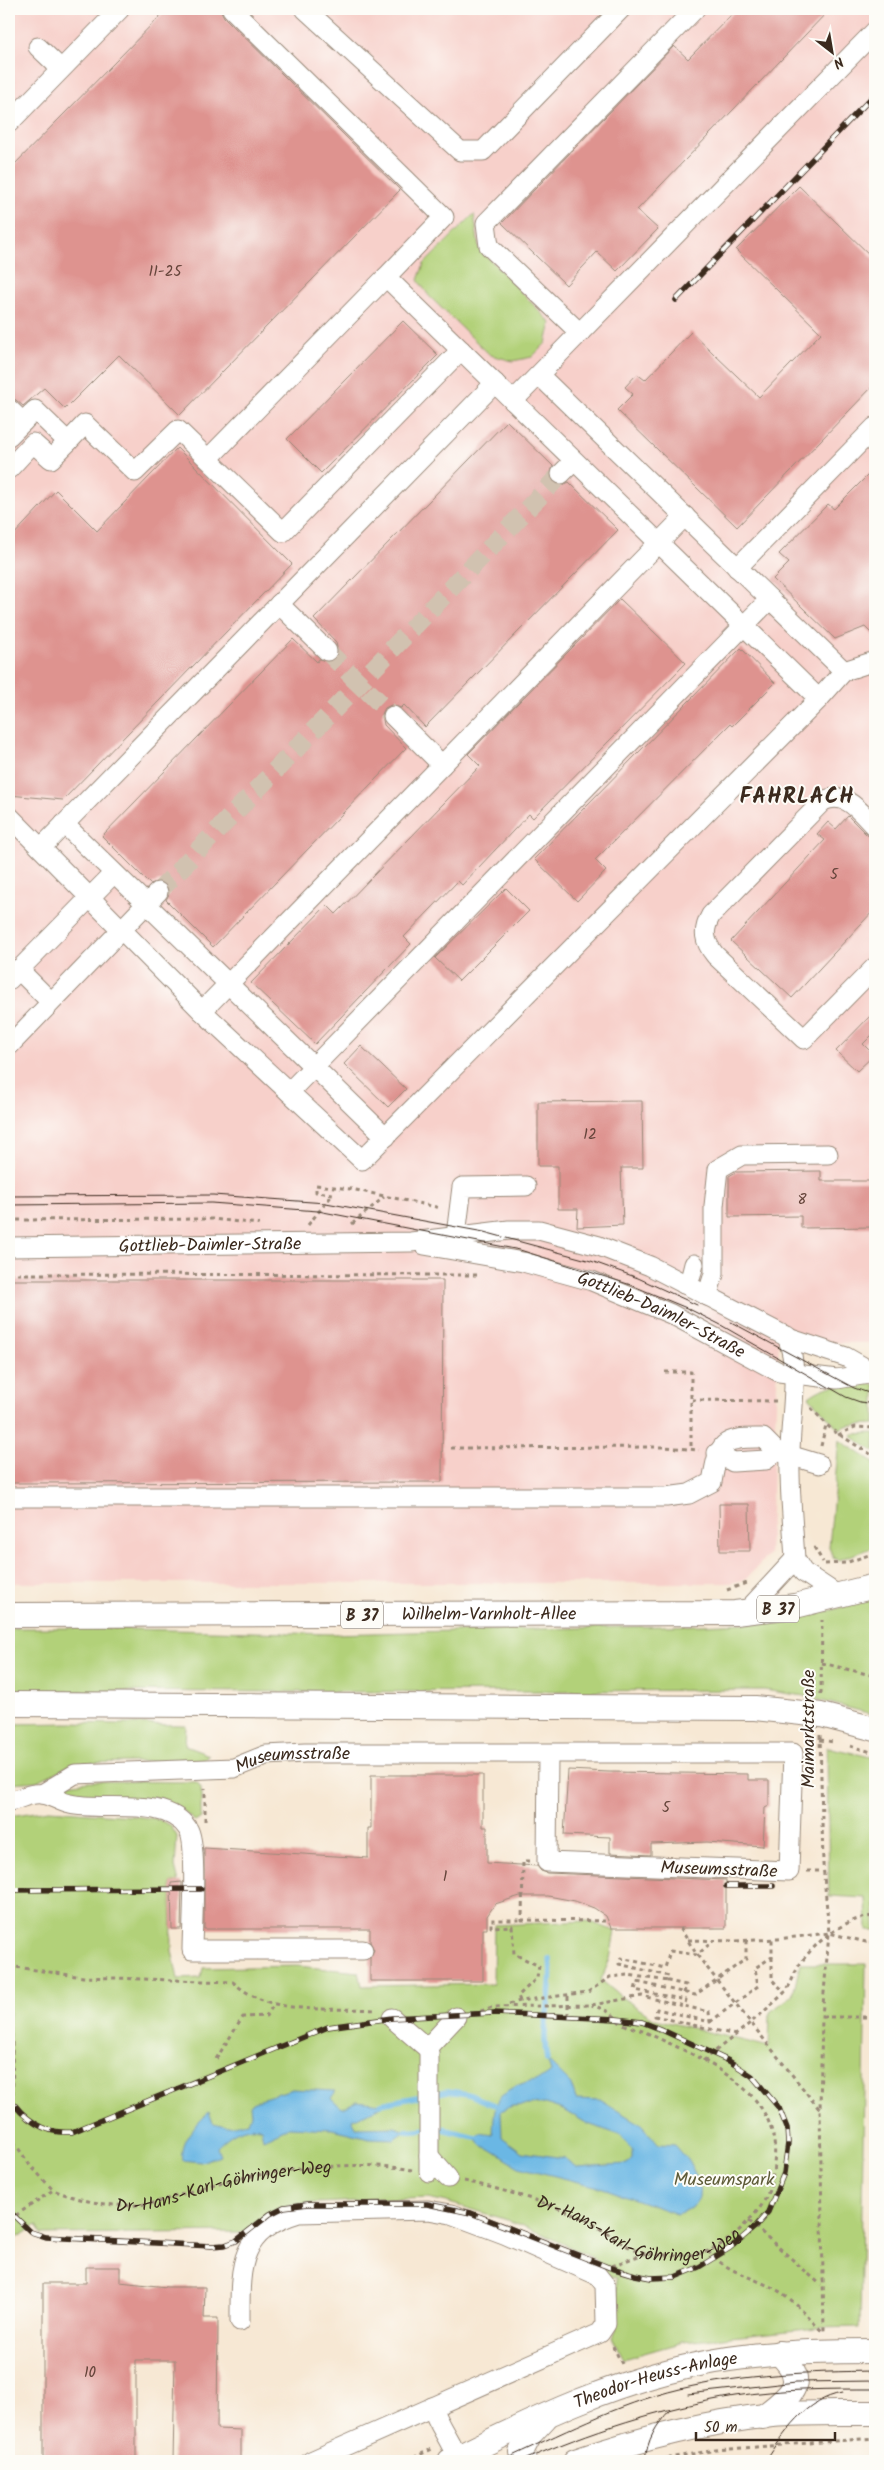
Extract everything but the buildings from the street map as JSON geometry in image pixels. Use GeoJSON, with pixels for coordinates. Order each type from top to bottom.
{"type":"FeatureCollection","features":[{"type":"Feature","properties":{"kind":"main road","name":"Wilhelm-Varnholt-Allee"},"geometry":{"type":"LineString","coordinates":[[9,1615],[746,1612],[831,1598],[875,1586]]}},
{"type":"Feature","properties":{"kind":"main road"},"geometry":{"type":"LineString","coordinates":[[9,1704],[755,1708],[821,1715],[875,1729]]}},
{"type":"Feature","properties":{"kind":"main road","name":"Theodor-Heuss-Anlage"},"geometry":{"type":"LineString","coordinates":[[452,2453],[604,2392],[655,2376],[714,2362],[779,2353],[875,2351]]}},
{"type":"Feature","properties":{"kind":"main road"},"geometry":{"type":"LineString","coordinates":[[763,2416],[793,2391],[796,2382],[795,2372],[790,2363],[779,2353]]}},
{"type":"Feature","properties":{"kind":"main road"},"geometry":{"type":"LineString","coordinates":[[524,2461],[522,2452],[531,2433],[550,2413]]}},
{"type":"Feature","properties":{"kind":"main road"},"geometry":{"type":"LineString","coordinates":[[575,2461],[650,2438],[707,2425],[763,2416],[875,2413]]}},
{"type":"Feature","properties":{"kind":"street"},"geometry":{"type":"LineString","coordinates":[[208,459],[444,217],[232,9]]}},
{"type":"Feature","properties":{"kind":"street"},"geometry":{"type":"LineString","coordinates":[[305,9],[460,151],[483,151],[621,9]]}},
{"type":"Feature","properties":{"kind":"street"},"geometry":{"type":"LineString","coordinates":[[580,333],[489,246],[486,223],[696,9]]}},
{"type":"Feature","properties":{"kind":"street"},"geometry":{"type":"LineString","coordinates":[[9,122],[114,11]]}},
{"type":"Feature","properties":{"kind":"street"},"geometry":{"type":"LineString","coordinates":[[513,401],[875,31]]}},
{"type":"Feature","properties":{"kind":"street"},"geometry":{"type":"LineString","coordinates":[[38,47],[61,69]]}},
{"type":"Feature","properties":{"kind":"street"},"geometry":{"type":"LineString","coordinates":[[386,277],[819,699]]}},
{"type":"Feature","properties":{"kind":"street"},"geometry":{"type":"LineString","coordinates":[[9,469],[33,443],[51,459],[85,424],[135,472],[178,430],[283,532],[461,350]]}},
{"type":"Feature","properties":{"kind":"street"},"geometry":{"type":"LineString","coordinates":[[539,375],[844,671]]}},
{"type":"Feature","properties":{"kind":"street"},"geometry":{"type":"LineString","coordinates":[[41,848],[495,383]]}},
{"type":"Feature","properties":{"kind":"street"},"geometry":{"type":"LineString","coordinates":[[9,409],[22,422]]}},
{"type":"Feature","properties":{"kind":"street"},"geometry":{"type":"LineString","coordinates":[[9,436],[35,410],[68,442]]}},
{"type":"Feature","properties":{"kind":"street"},"geometry":{"type":"LineString","coordinates":[[737,568],[875,427]]}},
{"type":"Feature","properties":{"kind":"street"},"geometry":{"type":"LineString","coordinates":[[561,474],[574,461]]}},
{"type":"Feature","properties":{"kind":"street"},"geometry":{"type":"LineString","coordinates":[[202,1011],[685,516]]}},
{"type":"Feature","properties":{"kind":"street"},"geometry":{"type":"LineString","coordinates":[[289,1092],[770,599]]}},
{"type":"Feature","properties":{"kind":"street"},"geometry":{"type":"LineString","coordinates":[[279,604],[327,651]]}},
{"type":"Feature","properties":{"kind":"street"},"geometry":{"type":"LineString","coordinates":[[9,816],[120,931],[202,1011],[362,1160],[819,699],[844,671],[875,661]]}},
{"type":"Feature","properties":{"kind":"street"},"geometry":{"type":"LineString","coordinates":[[393,716],[442,764]]}},
{"type":"Feature","properties":{"kind":"street"},"geometry":{"type":"LineString","coordinates":[[875,827],[852,804],[842,798],[831,797],[823,801],[711,915],[705,926],[704,936],[707,945],[716,956],[804,1039],[875,967]]}},
{"type":"Feature","properties":{"kind":"street"},"geometry":{"type":"LineString","coordinates":[[64,824],[114,873],[152,898],[228,984],[386,1137]]}},
{"type":"Feature","properties":{"kind":"street"},"geometry":{"type":"LineString","coordinates":[[50,1001],[13,974],[114,873]]}},
{"type":"Feature","properties":{"kind":"street"},"geometry":{"type":"LineString","coordinates":[[9,1046],[50,1001],[152,898]]}},
{"type":"Feature","properties":{"kind":"street"},"geometry":{"type":"LineString","coordinates":[[707,1296],[714,1274],[714,1206],[718,1169],[742,1155],[828,1154]]}},
{"type":"Feature","properties":{"kind":"street"},"geometry":{"type":"LineString","coordinates":[[459,1243],[462,1187],[526,1186]]}},
{"type":"Feature","properties":{"kind":"street","name":"Gottlieb-Daimler-Straße"},"geometry":{"type":"LineString","coordinates":[[459,1243],[509,1230],[539,1230],[600,1246],[650,1266],[787,1336],[813,1348],[846,1357],[875,1373]]}},
{"type":"Feature","properties":{"kind":"street"},"geometry":{"type":"LineString","coordinates":[[523,1262],[520,1250],[522,1242],[539,1230]]}},
{"type":"Feature","properties":{"kind":"street","name":"Gottlieb-Daimler-Straße"},"geometry":{"type":"LineString","coordinates":[[9,1247],[459,1243],[592,1281],[630,1295],[671,1314],[779,1372],[795,1376],[837,1379],[875,1373]]}},
{"type":"Feature","properties":{"kind":"street"},"geometry":{"type":"LineString","coordinates":[[684,1284],[691,1276],[694,1264]]}},
{"type":"Feature","properties":{"kind":"street"},"geometry":{"type":"LineString","coordinates":[[787,1336],[793,1355],[795,1376],[783,1454],[794,1559],[803,1572],[831,1598]]}},
{"type":"Feature","properties":{"kind":"street"},"geometry":{"type":"LineString","coordinates":[[9,1497],[666,1497],[688,1494],[712,1482],[717,1452],[728,1440],[746,1438],[764,1438],[783,1454],[819,1464]]}},
{"type":"Feature","properties":{"kind":"street"},"geometry":{"type":"LineString","coordinates":[[746,1612],[794,1559]]}},
{"type":"Feature","properties":{"kind":"street"},"geometry":{"type":"LineString","coordinates":[[547,1862],[548,1754]]}},
{"type":"Feature","properties":{"kind":"street","name":"Museumsstraße"},"geometry":{"type":"LineString","coordinates":[[9,1801],[35,1794],[75,1774],[206,1771],[234,1768],[266,1755],[793,1754],[789,1871],[547,1862]]}},
{"type":"Feature","properties":{"kind":"street"},"geometry":{"type":"LineString","coordinates":[[9,1788],[71,1804],[151,1808],[178,1817],[190,1830],[192,1852],[192,1950],[363,1950]]}},
{"type":"Feature","properties":{"kind":"street"},"geometry":{"type":"LineString","coordinates":[[448,2178],[424,2166],[428,2051],[456,2017]]}},
{"type":"Feature","properties":{"kind":"street"},"geometry":{"type":"LineString","coordinates":[[392,2018],[428,2051]]}},
{"type":"Feature","properties":{"kind":"street"},"geometry":{"type":"LineString","coordinates":[[240,2321],[240,2273],[250,2244],[279,2219],[298,2213],[410,2210],[451,2214],[553,2254],[597,2275],[605,2285],[606,2324],[600,2333],[311,2461]]}},
{"type":"Feature","properties":{"kind":"street"},"geometry":{"type":"LineString","coordinates":[[432,2407],[435,2418],[452,2453]]}},
{"type":"Feature","properties":{"kind":"path"},"geometry":{"type":"LineString","coordinates":[[313,1229],[305,1228],[333,1194],[316,1192],[316,1185],[384,1196],[345,1230]]}},
{"type":"Feature","properties":{"kind":"path"},"geometry":{"type":"LineString","coordinates":[[9,1220],[212,1219],[268,1225]]}},
{"type":"Feature","properties":{"kind":"path"},"geometry":{"type":"LineString","coordinates":[[9,1274],[487,1275]]}},
{"type":"Feature","properties":{"kind":"path"},"geometry":{"type":"LineString","coordinates":[[665,1372],[691,1372],[691,1449]]}},
{"type":"Feature","properties":{"kind":"path"},"geometry":{"type":"LineString","coordinates":[[692,1400],[792,1401],[808,1404],[838,1435],[875,1458]]}},
{"type":"Feature","properties":{"kind":"path"},"geometry":{"type":"LineString","coordinates":[[838,1435],[855,1427],[875,1428]]}},
{"type":"Feature","properties":{"kind":"path"},"geometry":{"type":"LineString","coordinates":[[450,1448],[691,1449],[717,1452]]}},
{"type":"Feature","properties":{"kind":"path"},"geometry":{"type":"LineString","coordinates":[[814,1547],[824,1564],[845,1563],[875,1553]]}},
{"type":"Feature","properties":{"kind":"path","name":"Maimarktstraße"},"geometry":{"type":"LineString","coordinates":[[708,2251],[727,2267],[783,2294],[824,2333],[820,2110],[822,2017],[830,1933],[823,1859],[820,1740],[822,1664],[831,1598]]}},
{"type":"Feature","properties":{"kind":"path"},"geometry":{"type":"LineString","coordinates":[[822,1664],[875,1676]]}},
{"type":"Feature","properties":{"kind":"path"},"geometry":{"type":"LineString","coordinates":[[820,1740],[875,1753]]}},
{"type":"Feature","properties":{"kind":"path"},"geometry":{"type":"LineString","coordinates":[[205,1822],[206,1771]]}},
{"type":"Feature","properties":{"kind":"path"},"geometry":{"type":"LineString","coordinates":[[522,1920],[523,1860],[547,1862]]}},
{"type":"Feature","properties":{"kind":"path"},"geometry":{"type":"LineString","coordinates":[[687,1940],[772,1940],[830,1933],[866,1916],[875,1916]]}},
{"type":"Feature","properties":{"kind":"path"},"geometry":{"type":"LineString","coordinates":[[520,2001],[518,1996],[537,1978],[539,1966],[514,1954],[512,1926],[491,1927],[491,1920],[608,1921]]}},
{"type":"Feature","properties":{"kind":"path"},"geometry":{"type":"LineString","coordinates":[[680,1928],[697,1955],[820,2110]]}},
{"type":"Feature","properties":{"kind":"path"},"geometry":{"type":"LineString","coordinates":[[830,1933],[866,1942],[875,1942]]}},
{"type":"Feature","properties":{"kind":"path"},"geometry":{"type":"LineString","coordinates":[[703,2062],[752,2023],[785,1992],[800,1964],[830,1933]]}},
{"type":"Feature","properties":{"kind":"path"},"geometry":{"type":"LineString","coordinates":[[772,1940],[772,1980],[785,1992]]}},
{"type":"Feature","properties":{"kind":"path"},"geometry":{"type":"LineString","coordinates":[[684,1993],[686,1985],[668,1981],[669,1976],[619,1964],[621,1958],[665,1968],[670,1951],[697,1955],[713,1941]]}},
{"type":"Feature","properties":{"kind":"path"},"geometry":{"type":"LineString","coordinates":[[684,2006],[686,2000],[635,1990],[637,1982],[695,1994],[746,1959],[746,1941]]}},
{"type":"Feature","properties":{"kind":"path"},"geometry":{"type":"LineString","coordinates":[[736,2035],[655,2016],[657,2009],[710,2022],[758,1986],[755,1968],[772,1957]]}},
{"type":"Feature","properties":{"kind":"path"},"geometry":{"type":"LineString","coordinates":[[9,1966],[83,1977],[233,1982],[241,1989],[291,2008],[386,2011],[392,2018]]}},
{"type":"Feature","properties":{"kind":"path"},"geometry":{"type":"LineString","coordinates":[[9,2157],[14,2141],[11,1997],[14,1967]]}},
{"type":"Feature","properties":{"kind":"path","name":"Dr-Hans-Karl-Göhringer-Weg"},"geometry":{"type":"LineString","coordinates":[[456,2017],[479,2013],[492,2007],[520,2001],[588,1992],[610,1977],[628,1976],[668,1981]]}},
{"type":"Feature","properties":{"kind":"path"},"geometry":{"type":"LineString","coordinates":[[568,1994],[568,2016]]}},
{"type":"Feature","properties":{"kind":"path"},"geometry":{"type":"LineString","coordinates":[[592,2005],[642,1996],[709,2012],[710,2022]]}},
{"type":"Feature","properties":{"kind":"path"},"geometry":{"type":"LineString","coordinates":[[216,2059],[243,2017],[266,2016],[275,2003]]}},
{"type":"Feature","properties":{"kind":"path","name":"Dr-Hans-Karl-Göhringer-Weg"},"geometry":{"type":"LineString","coordinates":[[448,2178],[484,2185],[577,2216],[624,2244],[646,2253],[689,2255],[708,2251],[726,2241],[749,2221],[762,2206],[769,2189],[775,2157],[773,2134],[766,2115],[750,2093],[739,2082],[644,2032],[620,2022],[612,2014],[592,2005],[520,2007],[506,2005]]}},
{"type":"Feature","properties":{"kind":"path"},"geometry":{"type":"LineString","coordinates":[[822,2017],[875,2017]]}},
{"type":"Feature","properties":{"kind":"path"},"geometry":{"type":"LineString","coordinates":[[9,2134],[14,2136]]}},
{"type":"Feature","properties":{"kind":"path"},"geometry":{"type":"LineString","coordinates":[[9,2220],[53,2190],[29,2164],[14,2141]]}},
{"type":"Feature","properties":{"kind":"path","name":"Dr-Hans-Karl-Göhringer-Weg"},"geometry":{"type":"LineString","coordinates":[[53,2190],[93,2203],[136,2205],[173,2197],[223,2182],[308,2168],[424,2166]]}},
{"type":"Feature","properties":{"kind":"path"},"geometry":{"type":"LineString","coordinates":[[749,2221],[822,2286]]}},
{"type":"Feature","properties":{"kind":"path"},"geometry":{"type":"LineString","coordinates":[[597,2275],[608,2267],[646,2253]]}},
{"type":"Feature","properties":{"kind":"path"},"geometry":{"type":"LineString","coordinates":[[651,2461],[716,2450],[875,2438]]}},
{"type":"Feature","properties":{"kind":"path"},"geometry":{"type":"LineString","coordinates":[[406,2461],[452,2453]]}},
{"type":"Feature","properties":{"kind":"shaded area"},"geometry":{"type":"Polygon","coordinates":[[[9,9],[875,9],[875,1343],[779,1342],[769,1554],[746,1579],[731,1583],[9,1583],[9,9]]]}},
{"type":"Feature","properties":{"kind":"green space"},"geometry":{"type":"Polygon","coordinates":[[[474,214],[479,248],[551,323],[546,343],[532,357],[513,361],[490,355],[429,296],[418,280],[424,264],[474,214]]]}},
{"type":"Feature","properties":{"kind":"green space"},"geometry":{"type":"Polygon","coordinates":[[[868,1383],[875,1385],[875,1424],[849,1425],[839,1429],[809,1397],[816,1392],[830,1387],[844,1384],[868,1383]]]}},
{"type":"Feature","properties":{"kind":"green space"},"geometry":{"type":"Polygon","coordinates":[[[875,1433],[875,1452],[851,1436],[853,1434],[875,1433]]]}},
{"type":"Feature","properties":{"kind":"green space"},"geometry":{"type":"Polygon","coordinates":[[[839,1440],[875,1463],[875,1547],[838,1560],[833,1558],[829,1547],[839,1440]]]}},
{"type":"Feature","properties":{"kind":"green space"},"geometry":{"type":"Polygon","coordinates":[[[875,1598],[875,1715],[804,1696],[764,1690],[9,1691],[9,1628],[90,1628],[331,1634],[702,1625],[768,1622],[814,1615],[875,1598]]]}},
{"type":"Feature","properties":{"kind":"green space"},"geometry":{"type":"Polygon","coordinates":[[[9,1724],[186,1725],[185,1746],[209,1755],[203,1761],[74,1763],[38,1781],[9,1783],[9,1724]]]}},
{"type":"Feature","properties":{"kind":"green space"},"geometry":{"type":"Polygon","coordinates":[[[827,1747],[875,1758],[875,1930],[867,1930],[866,1898],[829,1896],[827,1747]]]}},
{"type":"Feature","properties":{"kind":"green space"},"geometry":{"type":"Polygon","coordinates":[[[88,1781],[197,1782],[201,1788],[201,1818],[195,1822],[181,1809],[163,1801],[67,1796],[67,1784],[88,1781]]]}},
{"type":"Feature","properties":{"kind":"green space","name":"Museumspark"},"geometry":{"type":"Polygon","coordinates":[[[49,1810],[133,1816],[157,1819],[170,1825],[177,1836],[175,1867],[179,1883],[171,1883],[172,1951],[178,1979],[201,1978],[203,1968],[297,1966],[359,1972],[362,1986],[493,1984],[494,1925],[588,1921],[615,1931],[610,1959],[601,1980],[624,1999],[655,2019],[769,2047],[770,2012],[793,1995],[800,1964],[866,1964],[860,2327],[817,2328],[683,2342],[623,2359],[612,2338],[616,2331],[617,2278],[610,2276],[595,2259],[543,2234],[507,2220],[428,2198],[293,2204],[275,2210],[245,2232],[42,2234],[37,2225],[9,2243],[9,1816],[49,1810]]]}},
{"type":"Feature","properties":{"kind":"water"},"geometry":{"type":"Polygon","coordinates":[[[547,2060],[571,2084],[576,2099],[600,2100],[640,2124],[659,2144],[675,2145],[688,2160],[700,2183],[699,2198],[692,2208],[677,2214],[603,2188],[519,2167],[480,2145],[475,2137],[479,2133],[493,2135],[494,2114],[499,2099],[510,2089],[546,2076],[551,2072],[547,2060]],[[545,2104],[512,2106],[501,2111],[502,2137],[522,2152],[564,2158],[576,2167],[627,2164],[632,2158],[632,2150],[620,2135],[588,2124],[564,2110],[545,2104]]]}},
{"type":"Feature","properties":{"kind":"water"},"geometry":{"type":"Polygon","coordinates":[[[292,2089],[336,2091],[331,2098],[342,2108],[357,2101],[381,2104],[380,2107],[352,2119],[356,2128],[395,2127],[405,2131],[394,2139],[369,2138],[332,2129],[289,2127],[263,2139],[261,2128],[248,2128],[237,2132],[222,2142],[217,2147],[220,2155],[201,2162],[182,2160],[183,2146],[186,2139],[209,2112],[213,2123],[227,2126],[248,2122],[251,2114],[250,2105],[254,2101],[292,2089]]]}},
{"type":"Feature","properties":{"kind":"waterway"},"geometry":{"type":"LineString","coordinates":[[547,2060],[545,2034],[551,1973],[550,1959]]}},
{"type":"Feature","properties":{"kind":"waterway"},"geometry":{"type":"LineString","coordinates":[[381,2104],[448,2091],[468,2094],[495,2105]]}},
{"type":"Feature","properties":{"kind":"waterway"},"geometry":{"type":"LineString","coordinates":[[405,2131],[439,2128],[475,2137]]}},
{"type":"Feature","properties":{"kind":"tunnel"},"geometry":{"type":"LineString","coordinates":[[158,892],[561,474]]}},
{"type":"Feature","properties":{"kind":"tunnel"},"geometry":{"type":"LineString","coordinates":[[327,651],[393,716]]}},
{"type":"Feature","properties":{"kind":"tram line"},"geometry":{"type":"LineString","coordinates":[[9,1196],[213,1195],[326,1203],[484,1232],[591,1261],[638,1278],[697,1305]]}},
{"type":"Feature","properties":{"kind":"tram line"},"geometry":{"type":"LineString","coordinates":[[9,1205],[211,1203],[318,1211],[520,1250],[631,1285],[689,1309],[719,1324],[846,1397],[860,1402],[875,1404]]}},
{"type":"Feature","properties":{"kind":"tram line"},"geometry":{"type":"LineString","coordinates":[[731,1322],[854,1388],[875,1395]]}},
{"type":"Feature","properties":{"kind":"tram line"},"geometry":{"type":"LineString","coordinates":[[501,2461],[611,2412],[657,2395],[680,2389],[752,2377],[801,2373],[875,2371]]}},
{"type":"Feature","properties":{"kind":"tram line"},"geometry":{"type":"LineString","coordinates":[[688,2394],[796,2382],[875,2381]]}},
{"type":"Feature","properties":{"kind":"tram line"},"geometry":{"type":"LineString","coordinates":[[522,2461],[600,2430],[653,2414],[707,2401],[770,2392],[875,2389]]}},
{"type":"Feature","properties":{"kind":"tram line"},"geometry":{"type":"LineString","coordinates":[[766,2461],[788,2429],[807,2410],[829,2396],[842,2393]]}},
{"type":"Feature","properties":{"kind":"tram line"},"geometry":{"type":"LineString","coordinates":[[645,2461],[653,2433],[660,2421],[670,2410]]}},
{"type":"Feature","properties":{"kind":"railway"},"geometry":{"type":"LineString","coordinates":[[676,300],[875,94]]}},
{"type":"Feature","properties":{"kind":"railway"},"geometry":{"type":"LineString","coordinates":[[726,1886],[773,1886]]}},
{"type":"Feature","properties":{"kind":"railway"},"geometry":{"type":"LineString","coordinates":[[9,1890],[201,1889]]}},
{"type":"Feature","properties":{"kind":"railway"},"geometry":{"type":"LineString","coordinates":[[9,2097],[21,2112],[36,2124],[53,2131],[72,2132],[328,2027],[392,2018],[494,2013],[616,2019],[642,2022],[660,2029],[729,2061],[752,2076],[779,2108],[787,2128],[788,2143],[784,2173],[768,2212],[755,2227],[730,2248],[699,2267],[675,2277],[651,2278],[635,2275],[608,2267],[471,2213],[427,2204],[308,2204],[284,2207],[270,2214],[236,2241],[225,2245],[211,2246],[46,2237],[31,2232],[9,2211]]}},
{"type":"Feature","properties":{"kind":"district","name":"FAHRLACH"},"geometry":{"type":"Point","coordinates":[797,795]}}]}
